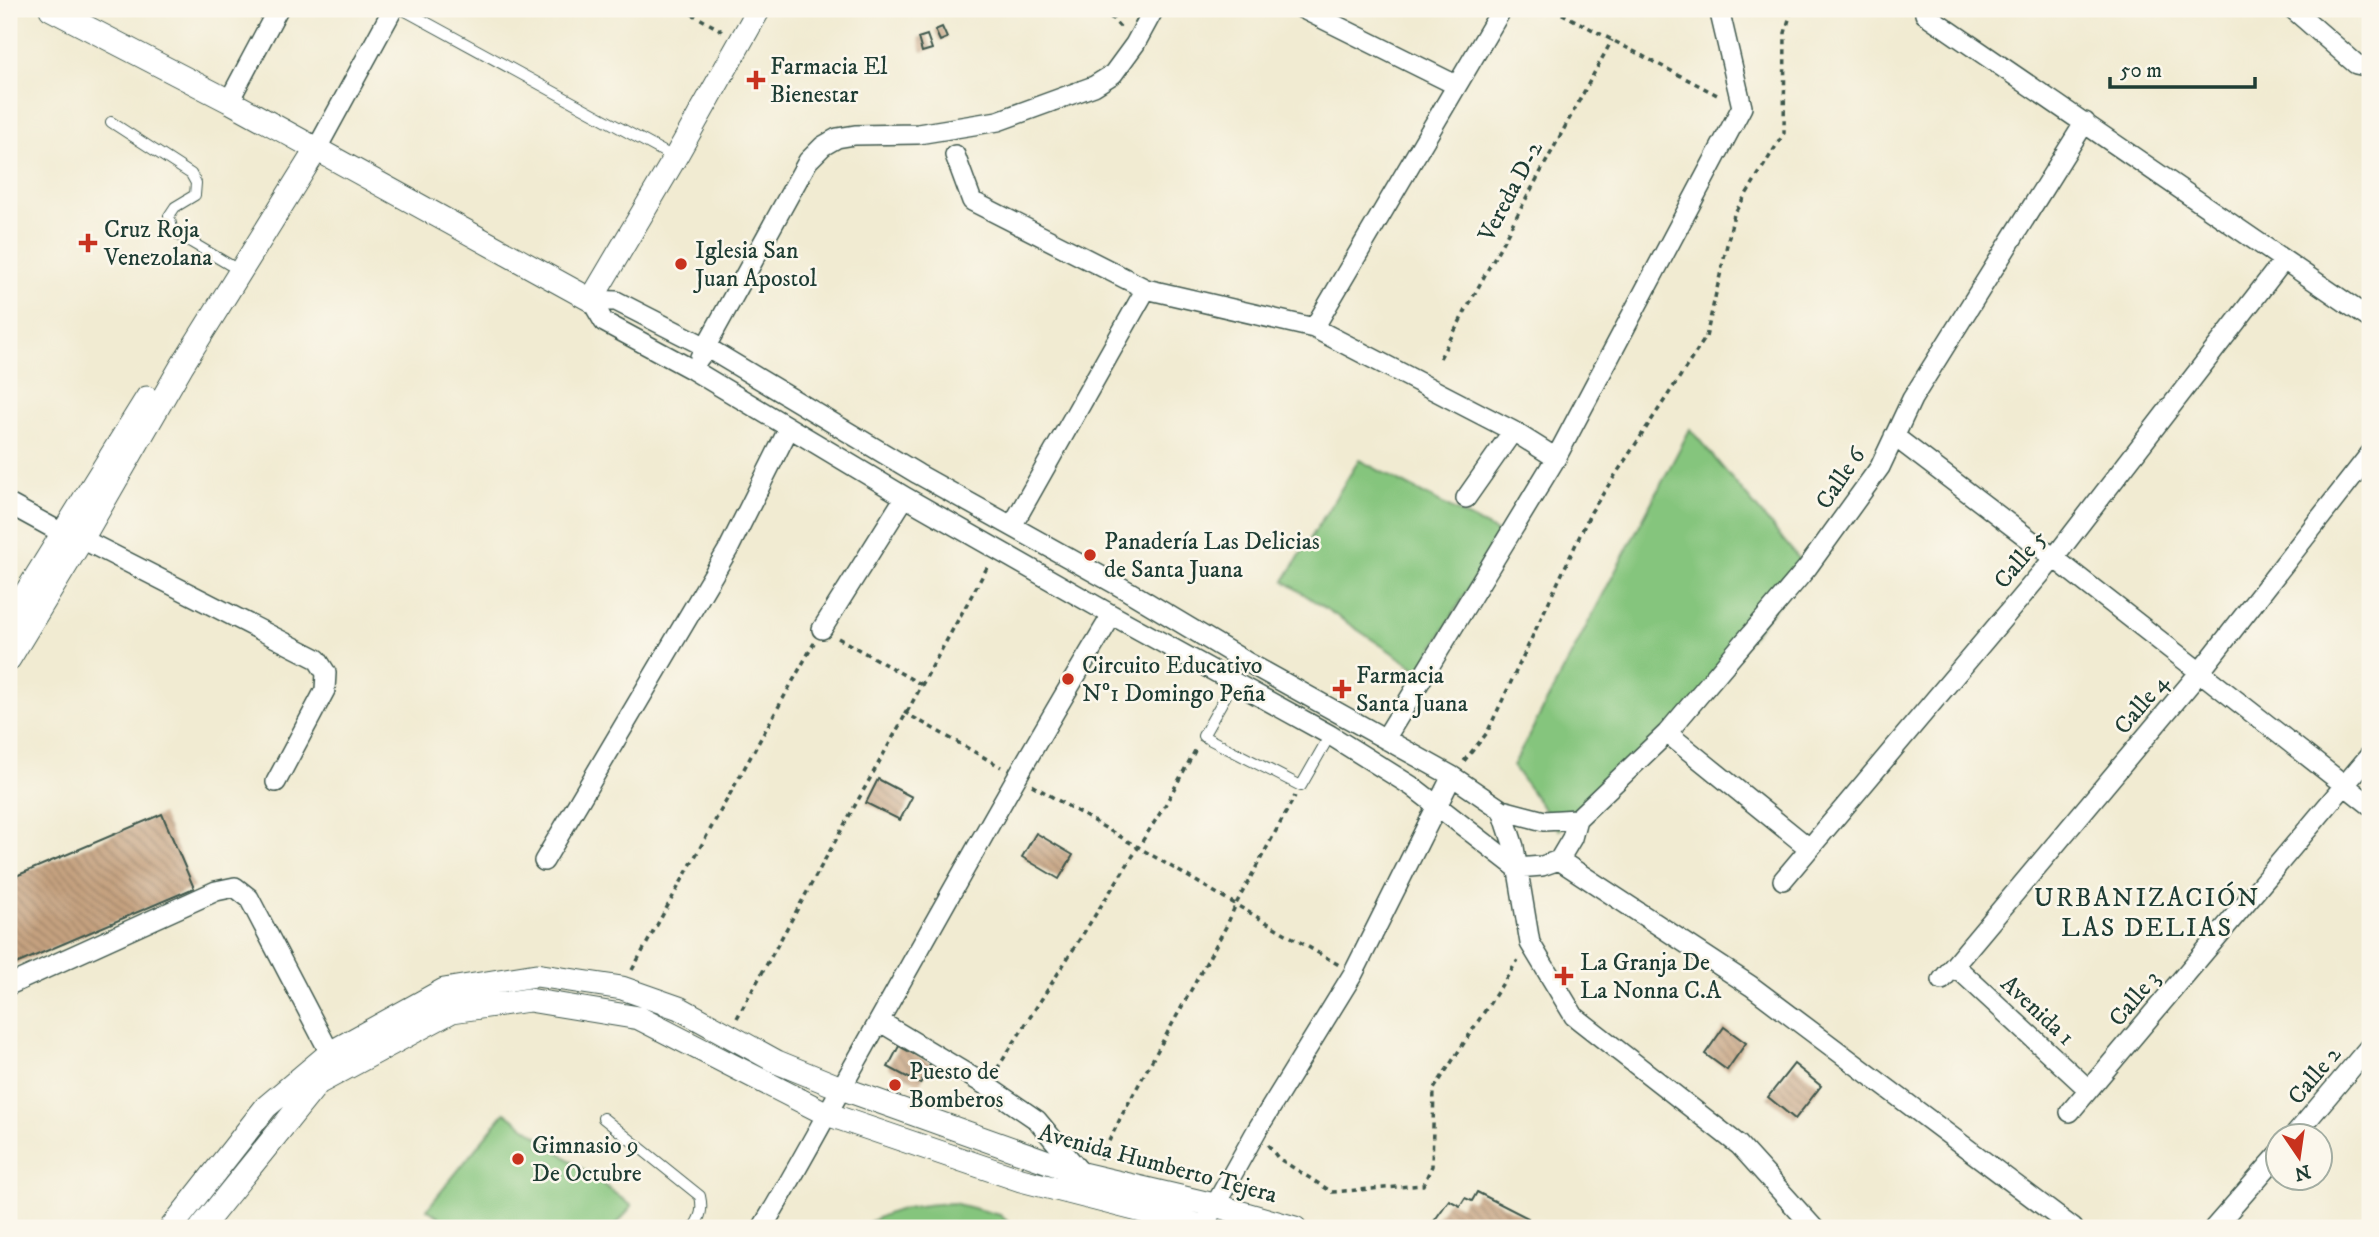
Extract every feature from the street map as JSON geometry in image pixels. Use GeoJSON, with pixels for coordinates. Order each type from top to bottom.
{"type":"FeatureCollection","features":[{"type":"Feature","properties":{"kind":"street"},"geometry":{"type":"LineString","coordinates":[[51,9],[229,101],[591,300],[616,301],[706,347],[918,474],[1128,591],[1245,662],[1452,776],[1502,810],[1544,821],[1577,819],[1572,838],[1559,860],[1542,866],[1517,868],[1413,787],[1330,735],[1112,615],[905,497],[693,370],[604,322],[591,300]]}},
{"type":"Feature","properties":{"kind":"street"},"geometry":{"type":"LineString","coordinates":[[229,101],[278,9]]}},
{"type":"Feature","properties":{"kind":"street"},"geometry":{"type":"LineString","coordinates":[[9,620],[72,536],[181,367],[316,150],[393,9]]}},
{"type":"Feature","properties":{"kind":"street"},"geometry":{"type":"LineString","coordinates":[[591,300],[759,9]]}},
{"type":"Feature","properties":{"kind":"street"},"geometry":{"type":"LineString","coordinates":[[693,370],[808,161],[823,146],[836,138],[855,135],[918,134],[998,121],[1094,86],[1113,74],[1135,44],[1154,9]]}},
{"type":"Feature","properties":{"kind":"street"},"geometry":{"type":"LineString","coordinates":[[1303,9],[1456,85]]}},
{"type":"Feature","properties":{"kind":"street"},"geometry":{"type":"LineString","coordinates":[[1314,328],[1502,9]]}},
{"type":"Feature","properties":{"kind":"street"},"geometry":{"type":"LineString","coordinates":[[1385,738],[1556,458],[1742,107],[1719,9]]}},
{"type":"Feature","properties":{"kind":"street"},"geometry":{"type":"LineString","coordinates":[[2293,9],[2356,64],[2370,67]]}},
{"type":"Feature","properties":{"kind":"street"},"geometry":{"type":"LineString","coordinates":[[1925,14],[2370,319]]}},
{"type":"Feature","properties":{"kind":"street","name":"Calle 6"},"geometry":{"type":"LineString","coordinates":[[1577,819],[1667,733],[1807,568],[1880,467],[1912,399],[2085,122]]}},
{"type":"Feature","properties":{"kind":"street"},"geometry":{"type":"LineString","coordinates":[[9,659],[72,536],[230,265],[294,160],[316,150]]}},
{"type":"Feature","properties":{"kind":"street"},"geometry":{"type":"LineString","coordinates":[[955,155],[972,201],[1146,289],[1314,328],[1513,431],[1556,458]]}},
{"type":"Feature","properties":{"kind":"street","name":"Calle 5"},"geometry":{"type":"LineString","coordinates":[[1783,880],[2054,558],[2283,261]]}},
{"type":"Feature","properties":{"kind":"street"},"geometry":{"type":"LineString","coordinates":[[1012,526],[1146,289]]}},
{"type":"Feature","properties":{"kind":"street"},"geometry":{"type":"LineString","coordinates":[[544,862],[729,548],[789,428]]}},
{"type":"Feature","properties":{"kind":"street"},"geometry":{"type":"LineString","coordinates":[[1466,498],[1513,431]]}},
{"type":"Feature","properties":{"kind":"street"},"geometry":{"type":"LineString","coordinates":[[1894,436],[2370,805]]}},
{"type":"Feature","properties":{"kind":"street","name":"Calle 4"},"geometry":{"type":"LineString","coordinates":[[1948,973],[2200,672],[2370,454]]}},
{"type":"Feature","properties":{"kind":"street"},"geometry":{"type":"LineString","coordinates":[[822,629],[905,497]]}},
{"type":"Feature","properties":{"kind":"street"},"geometry":{"type":"LineString","coordinates":[[9,504],[317,659],[326,673],[325,690],[276,782]]}},
{"type":"Feature","properties":{"kind":"street"},"geometry":{"type":"LineString","coordinates":[[762,1228],[797,1172],[841,1088],[1017,776],[1112,615]]}},
{"type":"Feature","properties":{"kind":"street"},"geometry":{"type":"LineString","coordinates":[[1667,733],[1809,848]]}},
{"type":"Feature","properties":{"kind":"street","name":"Calle 3"},"geometry":{"type":"LineString","coordinates":[[2070,1112],[2370,755]]}},
{"type":"Feature","properties":{"kind":"street"},"geometry":{"type":"LineString","coordinates":[[1206,1228],[1214,1205],[1257,1130],[1353,974],[1452,776]]}},
{"type":"Feature","properties":{"kind":"street"},"geometry":{"type":"LineString","coordinates":[[1502,810],[1511,838],[1530,943],[1574,1016],[1740,1145],[1814,1228]]}},
{"type":"Feature","properties":{"kind":"street"},"geometry":{"type":"LineString","coordinates":[[1559,860],[1751,986],[2073,1228]]}},
{"type":"Feature","properties":{"kind":"street"},"geometry":{"type":"LineString","coordinates":[[9,985],[216,891],[235,887],[249,898],[330,1052]]}},
{"type":"Feature","properties":{"kind":"street","name":"Avenida 1"},"geometry":{"type":"LineString","coordinates":[[1948,973],[2088,1089]]}},
{"type":"Feature","properties":{"kind":"street","name":"Avenida Humberto Tejera"},"geometry":{"type":"LineString","coordinates":[[171,1228],[266,1107],[330,1052],[444,990],[536,975],[622,988],[679,1008],[778,1062],[841,1088],[1086,1175],[1214,1205],[1295,1228]]}},
{"type":"Feature","properties":{"kind":"street","name":"Avenida Humberto Tejera"},"geometry":{"type":"LineString","coordinates":[[201,1228],[318,1083],[452,1011],[529,1000],[639,1018],[827,1114],[1021,1180],[1206,1228]]}},
{"type":"Feature","properties":{"kind":"street"},"geometry":{"type":"LineString","coordinates":[[879,1021],[987,1086],[1037,1120],[1086,1175]]}},
{"type":"Feature","properties":{"kind":"street","name":"Calle 2"},"geometry":{"type":"LineString","coordinates":[[2306,1122],[2370,1046]]}},
{"type":"Feature","properties":{"kind":"street"},"geometry":{"type":"LineString","coordinates":[[2214,1228],[2264,1170]]}},
{"type":"Feature","properties":{"kind":"lane"},"geometry":{"type":"LineString","coordinates":[[402,9],[675,158]]}},
{"type":"Feature","properties":{"kind":"lane"},"geometry":{"type":"LineString","coordinates":[[111,122],[191,174],[196,183],[195,195],[175,207],[169,216],[172,228],[179,235],[230,265]]}},
{"type":"Feature","properties":{"kind":"lane"},"geometry":{"type":"LineString","coordinates":[[1234,681],[1203,736],[1301,786],[1330,735]]}},
{"type":"Feature","properties":{"kind":"lane"},"geometry":{"type":"LineString","coordinates":[[603,1118],[700,1196],[702,1207],[694,1228]]}},
{"type":"Feature","properties":{"kind":"path"},"geometry":{"type":"LineString","coordinates":[[684,9],[741,42]]}},
{"type":"Feature","properties":{"kind":"path"},"geometry":{"type":"LineString","coordinates":[[1104,9],[1135,44]]}},
{"type":"Feature","properties":{"kind":"path"},"geometry":{"type":"LineString","coordinates":[[1553,9],[1742,107]]}},
{"type":"Feature","properties":{"kind":"path"},"geometry":{"type":"LineString","coordinates":[[1452,776],[1487,733],[1591,512],[1706,337],[1734,214],[1784,133],[1785,33],[1792,9]]}},
{"type":"Feature","properties":{"kind":"path","name":"Vereda D-2"},"geometry":{"type":"LineString","coordinates":[[1440,358],[1612,40]]}},
{"type":"Feature","properties":{"kind":"path"},"geometry":{"type":"LineString","coordinates":[[728,1034],[997,548]]}},
{"type":"Feature","properties":{"kind":"path"},"geometry":{"type":"LineString","coordinates":[[622,988],[822,629],[922,685]]}},
{"type":"Feature","properties":{"kind":"path"},"geometry":{"type":"LineString","coordinates":[[904,712],[1139,846],[1353,974]]}},
{"type":"Feature","properties":{"kind":"path"},"geometry":{"type":"LineString","coordinates":[[987,1086],[1164,807],[1203,736]]}},
{"type":"Feature","properties":{"kind":"path"},"geometry":{"type":"LineString","coordinates":[[1086,1175],[1227,925],[1301,786]]}},
{"type":"Feature","properties":{"kind":"path"},"geometry":{"type":"LineString","coordinates":[[1257,1130],[1278,1158],[1332,1192],[1423,1185],[1432,1166],[1434,1089],[1530,943]]}},
{"type":"Feature","properties":{"kind":"green space"},"geometry":{"type":"Polygon","coordinates":[[[1690,429],[1807,568],[1678,728],[1559,830],[1513,766],[1690,429]]]}},
{"type":"Feature","properties":{"kind":"green space"},"geometry":{"type":"Polygon","coordinates":[[[1359,460],[1500,534],[1420,671],[1284,581],[1359,460]]]}},
{"type":"Feature","properties":{"kind":"green space","name":"Gimnasio 9 De Octubre"},"geometry":{"type":"Polygon","coordinates":[[[505,1112],[632,1206],[614,1228],[454,1228],[427,1209],[505,1112]]]}},
{"type":"Feature","properties":{"kind":"green space"},"geometry":{"type":"Polygon","coordinates":[[[953,1203],[1000,1215],[1015,1228],[860,1228],[905,1208],[953,1203]]]}},
{"type":"Feature","properties":{"kind":"green space"},"geometry":{"type":"Polygon","coordinates":[[[381,1221],[404,1228],[318,1228],[381,1221]]]}},
{"type":"Feature","properties":{"kind":"building"},"geometry":{"type":"Polygon","coordinates":[[[942,27],[947,38],[940,41],[935,30],[942,27]]]}},
{"type":"Feature","properties":{"kind":"building"},"geometry":{"type":"Polygon","coordinates":[[[927,35],[932,49],[922,52],[918,38],[927,35]]]}},
{"type":"Feature","properties":{"kind":"building"},"geometry":{"type":"Polygon","coordinates":[[[878,779],[912,797],[900,820],[866,803],[878,779]]]}},
{"type":"Feature","properties":{"kind":"building"},"geometry":{"type":"Polygon","coordinates":[[[162,814],[194,888],[9,967],[9,879],[162,814]]]}},
{"type":"Feature","properties":{"kind":"building"},"geometry":{"type":"Polygon","coordinates":[[[1036,833],[1073,855],[1059,879],[1022,857],[1036,833]]]}},
{"type":"Feature","properties":{"kind":"building"},"geometry":{"type":"Polygon","coordinates":[[[1724,1027],[1746,1043],[1727,1070],[1705,1054],[1724,1027]]]}},
{"type":"Feature","properties":{"kind":"building"},"geometry":{"type":"Polygon","coordinates":[[[899,1046],[931,1063],[920,1084],[888,1067],[899,1046]]]}},
{"type":"Feature","properties":{"kind":"building"},"geometry":{"type":"Polygon","coordinates":[[[1794,1064],[1821,1086],[1795,1119],[1768,1097],[1794,1064]]]}},
{"type":"Feature","properties":{"kind":"building"},"geometry":{"type":"Polygon","coordinates":[[[1477,1192],[1528,1218],[1528,1228],[1442,1228],[1432,1224],[1449,1200],[1460,1206],[1465,1198],[1472,1201],[1477,1192]]]}},
{"type":"Feature","properties":{"kind":"place","name":"Farmacia El Bienestar"},"geometry":{"type":"Point","coordinates":[756,80]}},
{"type":"Feature","properties":{"kind":"place","name":"Cruz Roja Venezolana"},"geometry":{"type":"Point","coordinates":[88,243]}},
{"type":"Feature","properties":{"kind":"place","name":"Iglesia San Juan Apostol"},"geometry":{"type":"Point","coordinates":[681,264]}},
{"type":"Feature","properties":{"kind":"place","name":"Panadería Las Delicias de Santa Juana"},"geometry":{"type":"Point","coordinates":[1090,555]}},
{"type":"Feature","properties":{"kind":"place","name":"Circuito Educativo Nº1 Domingo Peña"},"geometry":{"type":"Point","coordinates":[1068,679]}},
{"type":"Feature","properties":{"kind":"place","name":"Farmacia Santa Juana"},"geometry":{"type":"Point","coordinates":[1342,689]}},
{"type":"Feature","properties":{"kind":"place","name":"La Granja De La Nonna C.A"},"geometry":{"type":"Point","coordinates":[1564,976]}},
{"type":"Feature","properties":{"kind":"place","name":"Puesto de Bomberos"},"geometry":{"type":"Point","coordinates":[895,1085]}},
{"type":"Feature","properties":{"kind":"place","name":"Gimnasio 9 De Octubre"},"geometry":{"type":"Point","coordinates":[518,1159]}},
{"type":"Feature","properties":{"kind":"district","name":"URBANIZACIÓN LAS DELIAS"},"geometry":{"type":"Point","coordinates":[2147,912]}}]}
